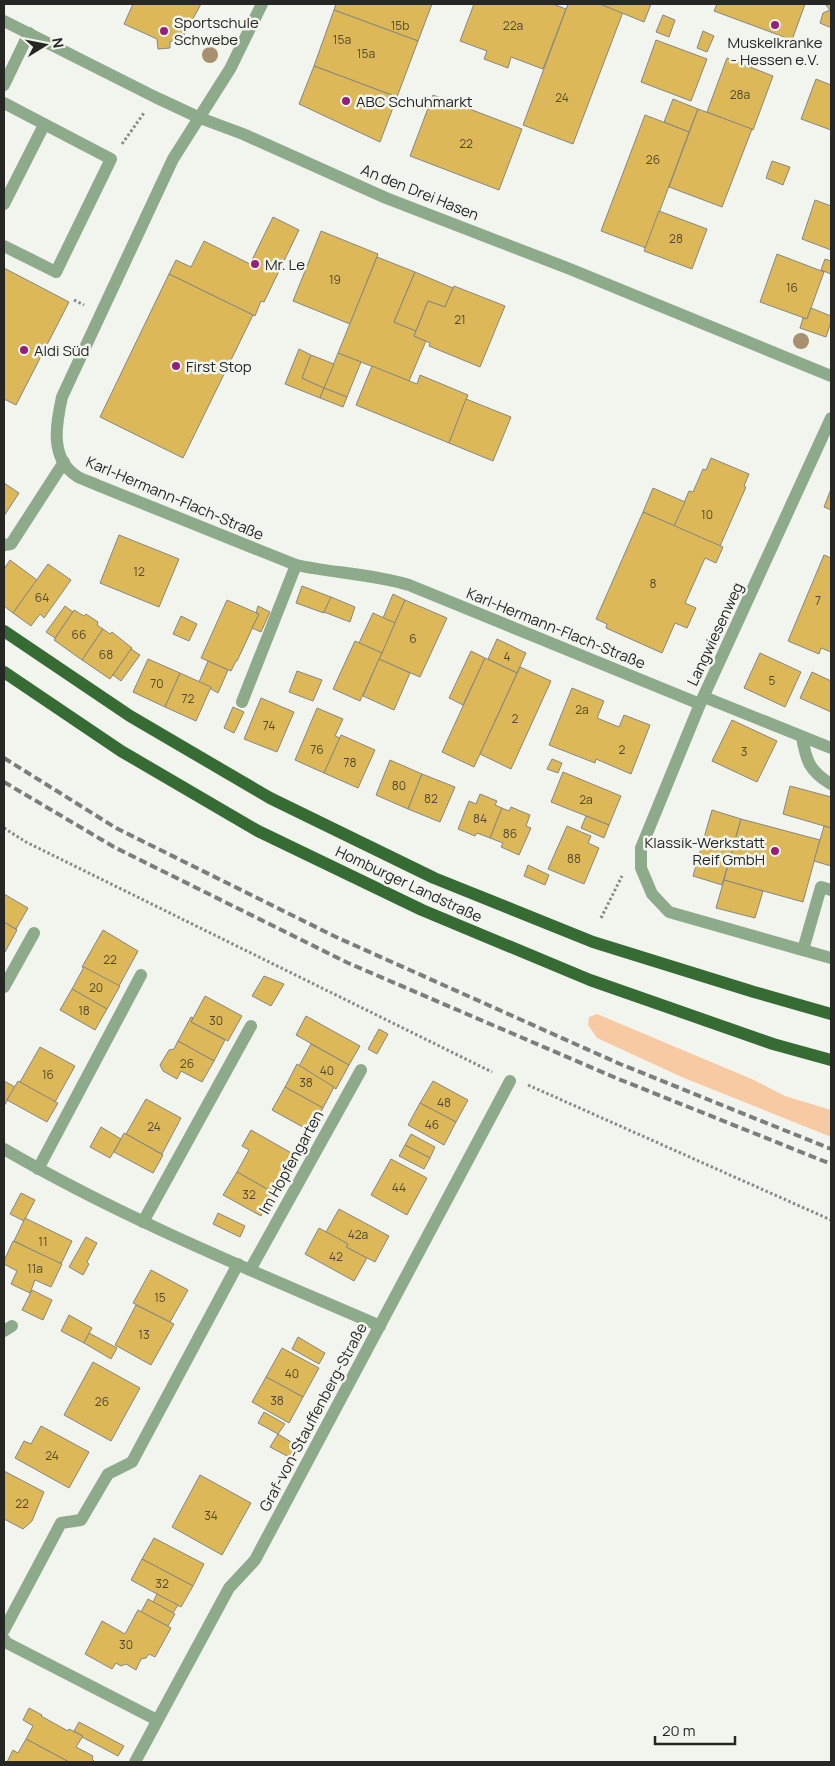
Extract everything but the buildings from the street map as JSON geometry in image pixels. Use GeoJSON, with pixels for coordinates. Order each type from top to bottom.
{"type":"FeatureCollection","features":[{"type":"Feature","properties":{"kind":"main road","name":"Homburger Landstraße"},"geometry":{"type":"LineString","coordinates":[[4,631],[130,716],[270,798],[434,878],[593,942],[831,1014]]}},
{"type":"Feature","properties":{"kind":"main road","name":"Homburger Landstraße"},"geometry":{"type":"LineString","coordinates":[[4,672],[120,751],[258,831],[422,910],[590,980],[773,1044],[831,1060]]}},
{"type":"Feature","properties":{"kind":"street","name":"Karl-Hermann-Flach-Straße"},"geometry":{"type":"LineString","coordinates":[[262,4],[230,69],[173,159],[62,397],[56,422],[56,441],[64,462],[77,476],[97,485],[296,565],[319,570],[384,578],[409,585],[702,701],[831,748]]}},
{"type":"Feature","properties":{"kind":"street","name":"An den Drei Hasen"},"geometry":{"type":"LineString","coordinates":[[4,21],[200,118],[243,134],[386,198],[570,269],[831,376]]}},
{"type":"Feature","properties":{"kind":"street"},"geometry":{"type":"LineString","coordinates":[[4,86],[29,33]]}},
{"type":"Feature","properties":{"kind":"street"},"geometry":{"type":"LineString","coordinates":[[4,103],[111,159],[56,272],[4,246]]}},
{"type":"Feature","properties":{"kind":"street"},"geometry":{"type":"LineString","coordinates":[[4,204],[44,125]]}},
{"type":"Feature","properties":{"kind":"street","name":"Langwiesenweg"},"geometry":{"type":"LineString","coordinates":[[640,868],[641,848],[649,825],[702,701],[831,418]]}},
{"type":"Feature","properties":{"kind":"street"},"geometry":{"type":"LineString","coordinates":[[4,545],[11,544],[64,462]]}},
{"type":"Feature","properties":{"kind":"street"},"geometry":{"type":"LineString","coordinates":[[242,702],[296,565]]}},
{"type":"Feature","properties":{"kind":"street"},"geometry":{"type":"LineString","coordinates":[[802,736],[806,760],[818,777],[831,784]]}},
{"type":"Feature","properties":{"kind":"street"},"geometry":{"type":"LineString","coordinates":[[640,868],[652,894],[668,912],[831,958]]}},
{"type":"Feature","properties":{"kind":"street"},"geometry":{"type":"LineString","coordinates":[[797,948],[821,887],[831,890]]}},
{"type":"Feature","properties":{"kind":"street"},"geometry":{"type":"LineString","coordinates":[[4,987],[34,933]]}},
{"type":"Feature","properties":{"kind":"street"},"geometry":{"type":"LineString","coordinates":[[38,1169],[141,976]]}},
{"type":"Feature","properties":{"kind":"street"},"geometry":{"type":"LineString","coordinates":[[143,1222],[251,1026]]}},
{"type":"Feature","properties":{"kind":"street","name":"Im Hopfengarten"},"geometry":{"type":"LineString","coordinates":[[250,1270],[361,1070]]}},
{"type":"Feature","properties":{"kind":"street","name":"Graf-von-Stauffenberg-Straße"},"geometry":{"type":"LineString","coordinates":[[135,1762],[230,1588],[255,1560],[510,1081]]}},
{"type":"Feature","properties":{"kind":"street"},"geometry":{"type":"LineString","coordinates":[[4,1149],[38,1169],[143,1222],[380,1326]]}},
{"type":"Feature","properties":{"kind":"street"},"geometry":{"type":"LineString","coordinates":[[4,1630],[61,1523],[81,1520],[108,1474],[132,1462],[238,1264]]}},
{"type":"Feature","properties":{"kind":"street"},"geometry":{"type":"LineString","coordinates":[[4,1638],[7,1643],[157,1720]]}},
{"type":"Feature","properties":{"kind":"path"},"geometry":{"type":"LineString","coordinates":[[111,159],[155,97]]}},
{"type":"Feature","properties":{"kind":"path"},"geometry":{"type":"LineString","coordinates":[[4,828],[26,842],[510,1081],[526,1084],[831,1220]]}},
{"type":"Feature","properties":{"kind":"path"},"geometry":{"type":"LineString","coordinates":[[601,918],[625,870],[640,868]]}},
{"type":"Feature","properties":{"kind":"shaded area"},"geometry":{"type":"Polygon","coordinates":[[[597,1014],[754,1080],[785,1096],[831,1110],[831,1137],[684,1078],[597,1038],[588,1025],[589,1017],[597,1014]]]}},
{"type":"Feature","properties":{"kind":"railway"},"geometry":{"type":"LineString","coordinates":[[4,758],[116,828],[336,937],[620,1064],[831,1149]]}},
{"type":"Feature","properties":{"kind":"railway"},"geometry":{"type":"LineString","coordinates":[[4,782],[114,847],[348,963],[616,1078],[831,1164]]}},
{"type":"Feature","properties":{"kind":"place","name":"Muskelkranke - Hessen e.V."},"geometry":{"type":"Point","coordinates":[775,25]}},
{"type":"Feature","properties":{"kind":"place","name":"Sportschule Schwebe"},"geometry":{"type":"Point","coordinates":[164,31]}},
{"type":"Feature","properties":{"kind":"place","name":"ABC Schuhmarkt"},"geometry":{"type":"Point","coordinates":[346,101]}},
{"type":"Feature","properties":{"kind":"place","name":"Mr. Le"},"geometry":{"type":"Point","coordinates":[255,264]}},
{"type":"Feature","properties":{"kind":"place","name":"Aldi Süd"},"geometry":{"type":"Point","coordinates":[24,350]}},
{"type":"Feature","properties":{"kind":"place","name":"First Stop"},"geometry":{"type":"Point","coordinates":[176,366]}},
{"type":"Feature","properties":{"kind":"place","name":"Klassik-Werkstatt Reif GmbH"},"geometry":{"type":"Point","coordinates":[775,851]}}]}
